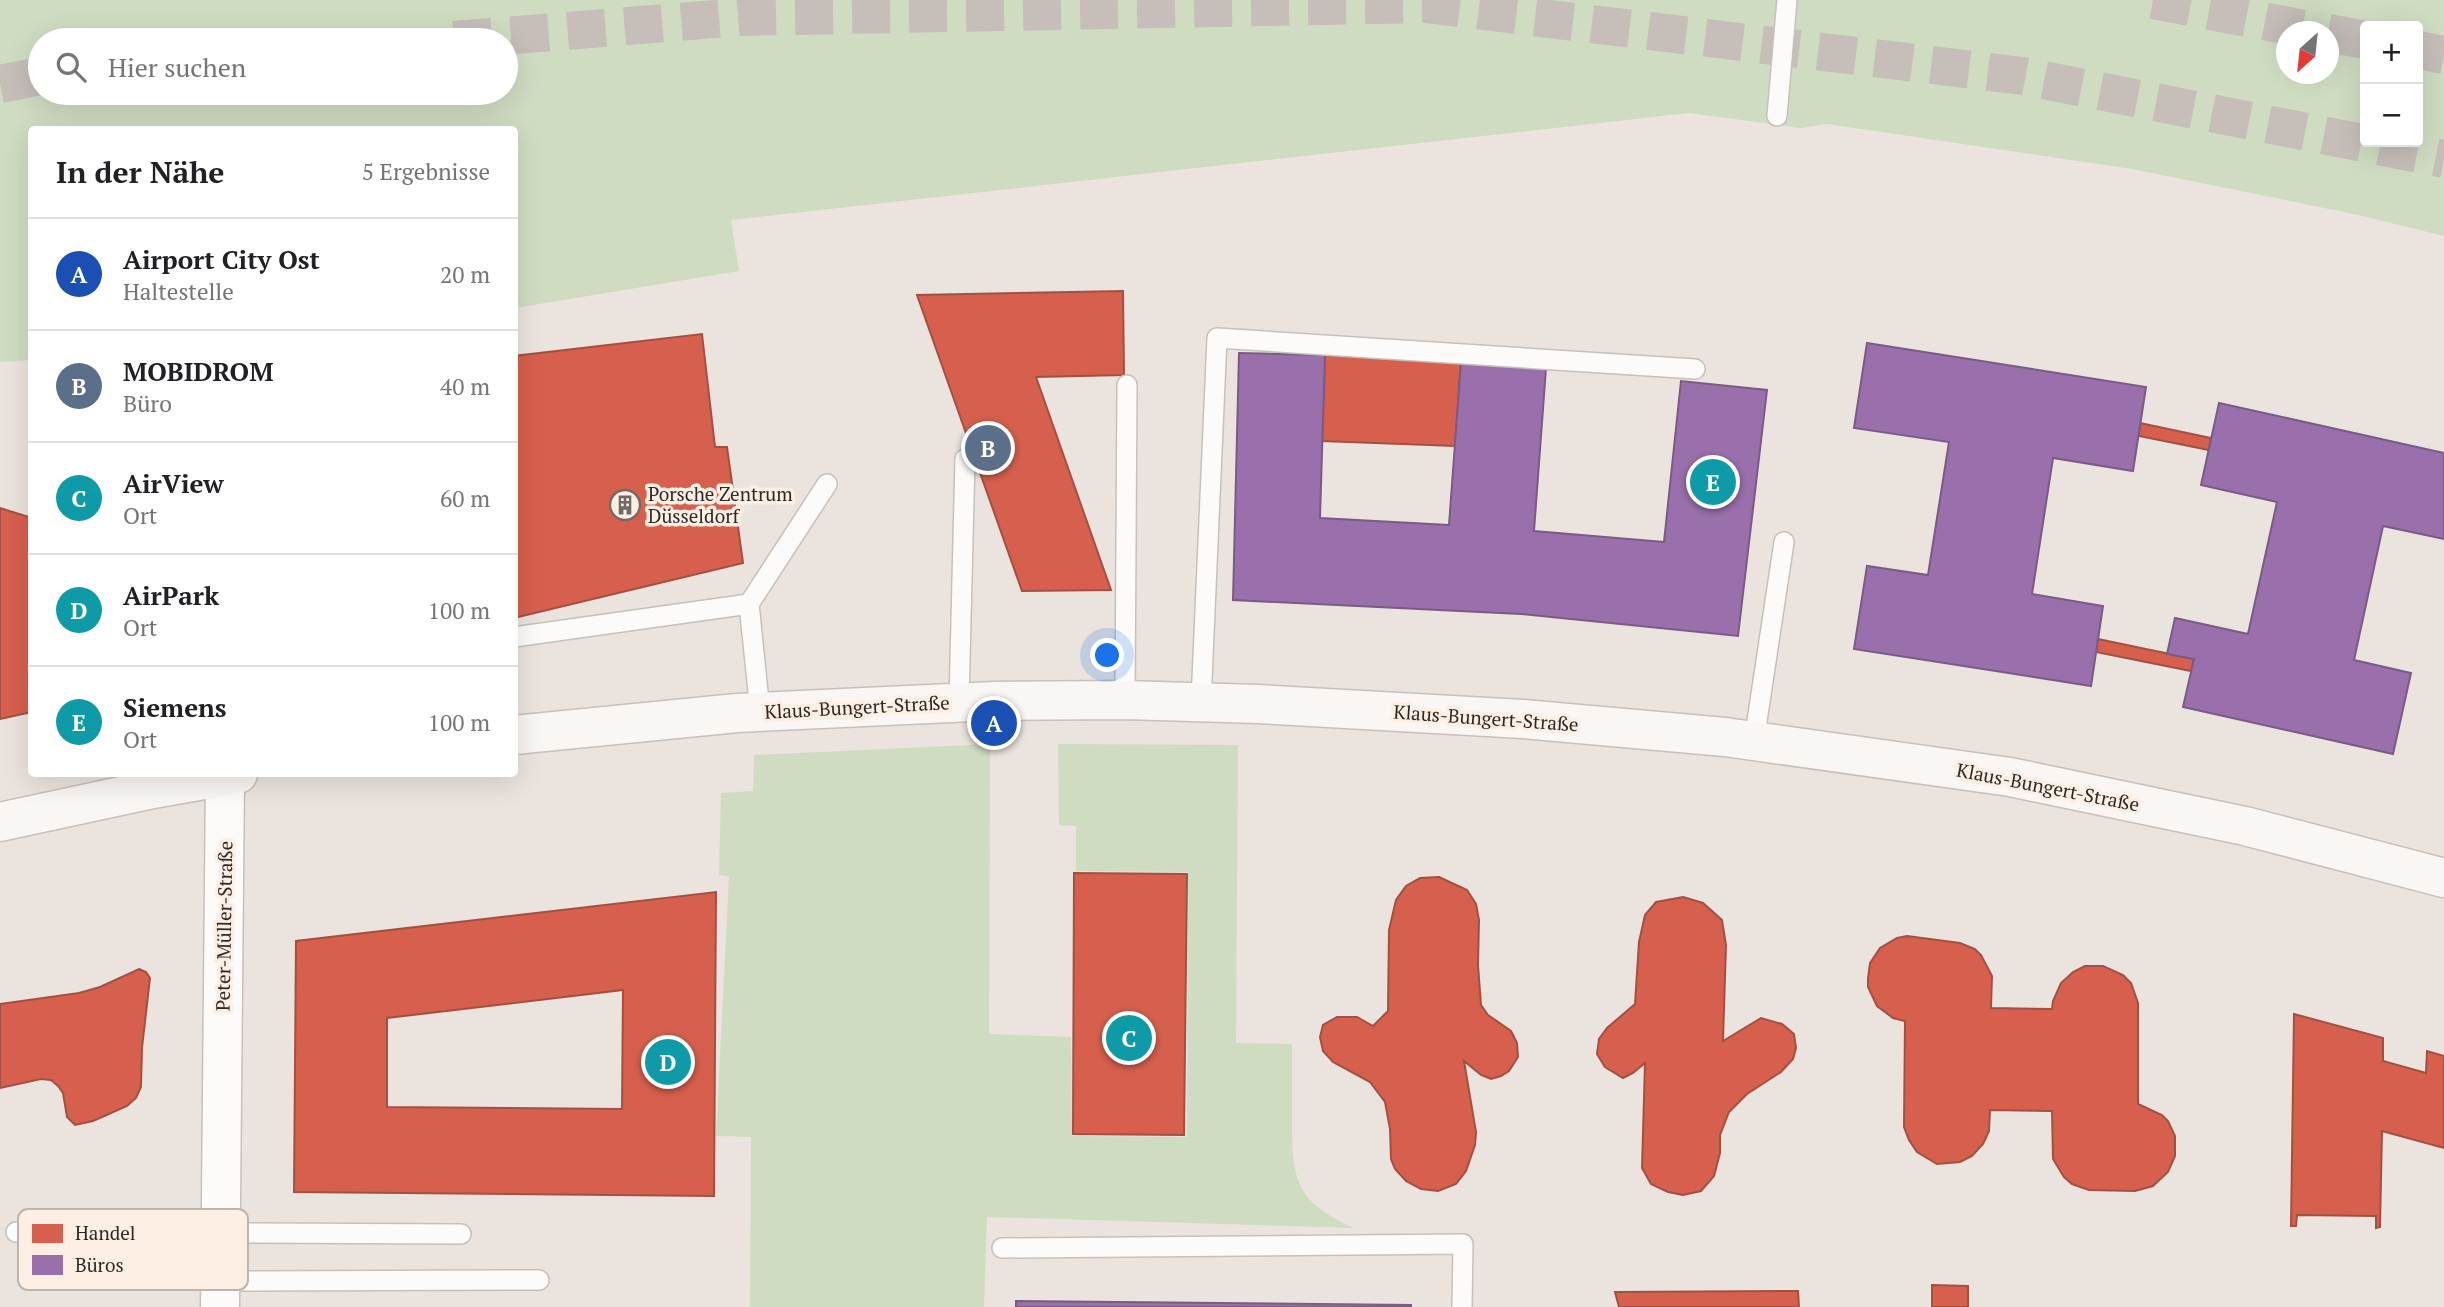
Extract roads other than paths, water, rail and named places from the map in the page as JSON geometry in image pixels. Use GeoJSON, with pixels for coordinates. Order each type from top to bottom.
{"type":"FeatureCollection","features":[{"type":"Feature","properties":{"kind":"street","name":"Klaus-Bungert-Straße"},"geometry":{"type":"LineString","coordinates":[[518,735],[760,711],[959,701],[1201,702],[1523,719],[1754,741],[2022,780],[2245,826],[2444,878]]}},
{"type":"Feature","properties":{"kind":"street","name":"Peter-Müller-Straße"},"geometry":{"type":"LineString","coordinates":[[0,821],[152,781],[196,777]]}},
{"type":"Feature","properties":{"kind":"street","name":"Peter-Müller-Straße"},"geometry":{"type":"LineString","coordinates":[[221,1209],[229,777]]}},
{"type":"Feature","properties":{"kind":"lane"},"geometry":{"type":"LineString","coordinates":[[1777,116],[1787,0]]}},
{"type":"Feature","properties":{"kind":"lane"},"geometry":{"type":"LineString","coordinates":[[1201,702],[1217,338],[1695,369]]}},
{"type":"Feature","properties":{"kind":"lane"},"geometry":{"type":"LineString","coordinates":[[1125,700],[1127,385]]}},
{"type":"Feature","properties":{"kind":"lane"},"geometry":{"type":"LineString","coordinates":[[959,701],[965,459]]}},
{"type":"Feature","properties":{"kind":"lane"},"geometry":{"type":"LineString","coordinates":[[760,711],[749,604],[827,484]]}},
{"type":"Feature","properties":{"kind":"lane"},"geometry":{"type":"LineString","coordinates":[[1754,741],[1784,542]]}},
{"type":"Feature","properties":{"kind":"lane"},"geometry":{"type":"LineString","coordinates":[[518,637],[749,604]]}},
{"type":"Feature","properties":{"kind":"lane"},"geometry":{"type":"LineString","coordinates":[[248,1233],[461,1234]]}},
{"type":"Feature","properties":{"kind":"lane"},"geometry":{"type":"LineString","coordinates":[[1002,1248],[1463,1244],[1462,1307]]}},
{"type":"Feature","properties":{"kind":"lane"},"geometry":{"type":"LineString","coordinates":[[220,1294],[539,1280]]}},
{"type":"Feature","properties":{"kind":"tunnel"},"geometry":{"type":"LineString","coordinates":[[2153,0],[2276,24]]}},
{"type":"Feature","properties":{"kind":"tunnel"},"geometry":{"type":"LineString","coordinates":[[518,35],[740,17],[1425,4],[2023,76],[2444,159]]}},
{"type":"Feature","properties":{"kind":"tunnel"},"geometry":{"type":"LineString","coordinates":[[2339,35],[2360,39]]}},
{"type":"Feature","properties":{"kind":"tunnel"},"geometry":{"type":"LineString","coordinates":[[2423,51],[2444,55]]}},
{"type":"Feature","properties":{"kind":"tunnel"},"geometry":{"type":"LineString","coordinates":[[0,84],[28,78]]}},
{"type":"Feature","properties":{"kind":"place","name":"MOBIDROM"},"geometry":{"type":"Point","coordinates":[988,448]}},
{"type":"Feature","properties":{"kind":"place","name":"Siemens"},"geometry":{"type":"Point","coordinates":[1713,482]}},
{"type":"Feature","properties":{"kind":"place","name":"Porsche Zentrum Düsseldorf"},"geometry":{"type":"Point","coordinates":[625,505]}},
{"type":"Feature","properties":{"kind":"place","name":"Airport City Ost"},"geometry":{"type":"Point","coordinates":[994,723]}},
{"type":"Feature","properties":{"kind":"place","name":"AirView"},"geometry":{"type":"Point","coordinates":[1129,1038]}},
{"type":"Feature","properties":{"kind":"place","name":"AirPark"},"geometry":{"type":"Point","coordinates":[668,1062]}}]}
